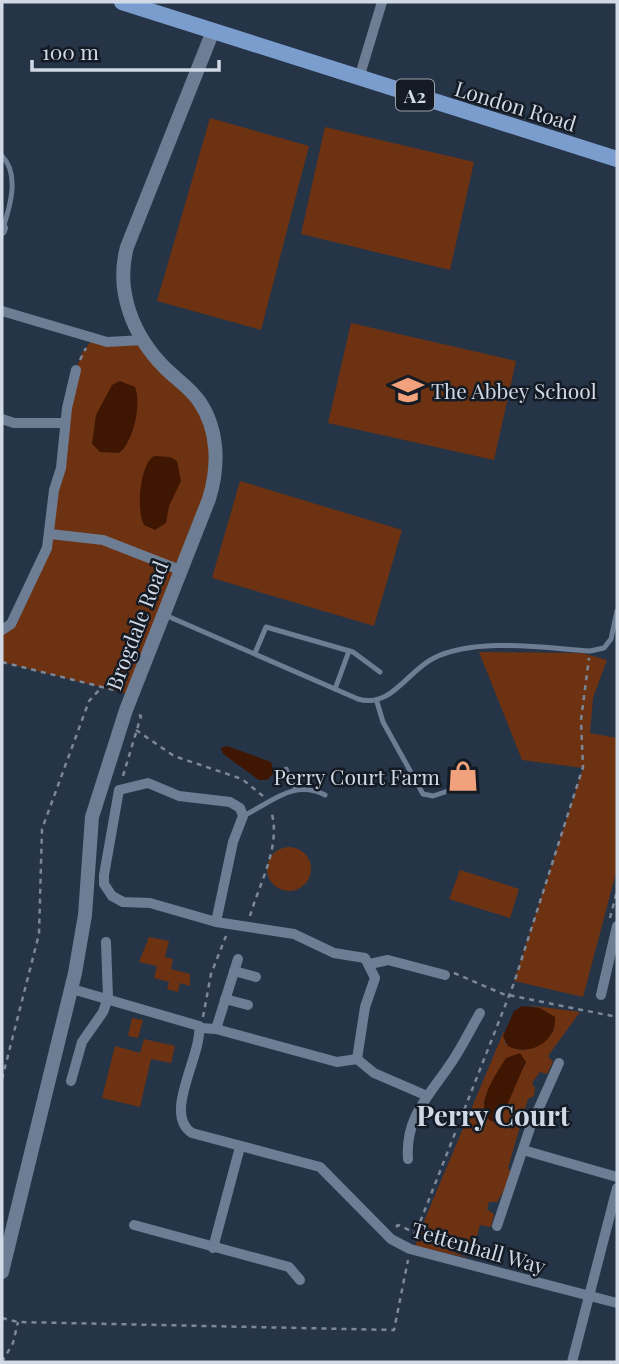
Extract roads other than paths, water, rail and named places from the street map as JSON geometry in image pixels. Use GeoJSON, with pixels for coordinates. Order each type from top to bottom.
{"type":"FeatureCollection","features":[{"type":"Feature","properties":{"kind":"main road","name":"London Road"},"geometry":{"type":"LineString","coordinates":[[122,2],[617,159]]}},
{"type":"Feature","properties":{"kind":"street"},"geometry":{"type":"LineString","coordinates":[[359,78],[382,2]]}},
{"type":"Feature","properties":{"kind":"street","name":"Brogdale Road"},"geometry":{"type":"LineString","coordinates":[[2,1272],[72,989],[85,915],[93,817],[126,710],[213,485],[216,464],[214,438],[197,397],[162,365],[142,340],[130,315],[124,292],[124,259],[213,31]]}},
{"type":"Feature","properties":{"kind":"street"},"geometry":{"type":"LineString","coordinates":[[2,311],[93,339],[120,344],[142,340]]}},
{"type":"Feature","properties":{"kind":"street"},"geometry":{"type":"LineString","coordinates":[[2,630],[11,624],[45,554],[76,370]]}},
{"type":"Feature","properties":{"kind":"street"},"geometry":{"type":"LineString","coordinates":[[2,419],[13,423],[65,423]]}},
{"type":"Feature","properties":{"kind":"street"},"geometry":{"type":"LineString","coordinates":[[50,534],[112,543],[180,570]]}},
{"type":"Feature","properties":{"kind":"street"},"geometry":{"type":"LineString","coordinates":[[216,922],[233,842],[243,816],[240,808],[230,802],[178,796],[148,783],[116,794],[111,844],[104,875],[104,884],[112,896],[123,902],[150,903],[216,922],[294,934],[334,953],[365,958],[370,964],[374,986],[365,1007],[358,1059]]}},
{"type":"Feature","properties":{"kind":"street"},"geometry":{"type":"LineString","coordinates":[[601,995],[612,975],[617,926]]}},
{"type":"Feature","properties":{"kind":"street"},"geometry":{"type":"LineString","coordinates":[[71,1081],[82,1042],[103,1013],[108,998],[106,942]]}},
{"type":"Feature","properties":{"kind":"street"},"geometry":{"type":"LineString","coordinates":[[216,1029],[238,959]]}},
{"type":"Feature","properties":{"kind":"street"},"geometry":{"type":"LineString","coordinates":[[370,964],[388,960],[444,975]]}},
{"type":"Feature","properties":{"kind":"street"},"geometry":{"type":"LineString","coordinates":[[234,971],[256,976]]}},
{"type":"Feature","properties":{"kind":"street"},"geometry":{"type":"LineString","coordinates":[[72,989],[199,1027],[216,1029],[337,1062],[358,1059],[374,1073],[425,1095]]}},
{"type":"Feature","properties":{"kind":"street"},"geometry":{"type":"LineString","coordinates":[[225,999],[247,1005]]}},
{"type":"Feature","properties":{"kind":"street"},"geometry":{"type":"LineString","coordinates":[[408,1159],[411,1127],[425,1095],[450,1065],[480,1013]]}},
{"type":"Feature","properties":{"kind":"street","name":"Tettenhall Way"},"geometry":{"type":"LineString","coordinates":[[199,1027],[180,1107],[182,1122],[192,1133],[320,1167],[387,1235],[410,1249],[617,1303]]}},
{"type":"Feature","properties":{"kind":"street"},"geometry":{"type":"LineString","coordinates":[[496,1226],[523,1150],[559,1063]]}},
{"type":"Feature","properties":{"kind":"street"},"geometry":{"type":"LineString","coordinates":[[213,1248],[240,1147]]}},
{"type":"Feature","properties":{"kind":"street"},"geometry":{"type":"LineString","coordinates":[[523,1150],[617,1177]]}},
{"type":"Feature","properties":{"kind":"street"},"geometry":{"type":"LineString","coordinates":[[572,1362],[591,1297],[617,1188]]}},
{"type":"Feature","properties":{"kind":"street"},"geometry":{"type":"LineString","coordinates":[[134,1225],[289,1267],[300,1280]]}},
{"type":"Feature","properties":{"kind":"lane"},"geometry":{"type":"LineString","coordinates":[[2,156],[8,163],[12,182],[10,206],[2,229]]}},
{"type":"Feature","properties":{"kind":"lane"},"geometry":{"type":"LineString","coordinates":[[164,615],[358,699],[377,702],[388,696],[419,667],[453,650],[478,646],[590,651],[604,648],[615,630],[617,611]]}},
{"type":"Feature","properties":{"kind":"lane"},"geometry":{"type":"LineString","coordinates":[[255,653],[266,627],[349,651],[380,672]]}},
{"type":"Feature","properties":{"kind":"lane"},"geometry":{"type":"LineString","coordinates":[[335,689],[349,651]]}},
{"type":"Feature","properties":{"kind":"lane"},"geometry":{"type":"LineString","coordinates":[[377,702],[383,722],[423,794],[433,796],[475,782]]}},
{"type":"Feature","properties":{"kind":"lane"},"geometry":{"type":"LineString","coordinates":[[286,769],[296,789]]}},
{"type":"Feature","properties":{"kind":"lane"},"geometry":{"type":"LineString","coordinates":[[243,816],[296,789],[311,788],[325,795]]}},
{"type":"Feature","properties":{"kind":"place","name":"The Abbey School"},"geometry":{"type":"Point","coordinates":[408,390]}},
{"type":"Feature","properties":{"kind":"place","name":"Perry Court Farm"},"geometry":{"type":"Point","coordinates":[463,776]}},
{"type":"Feature","properties":{"kind":"district","name":"Perry Court"},"geometry":{"type":"Point","coordinates":[493,1114]}}]}
